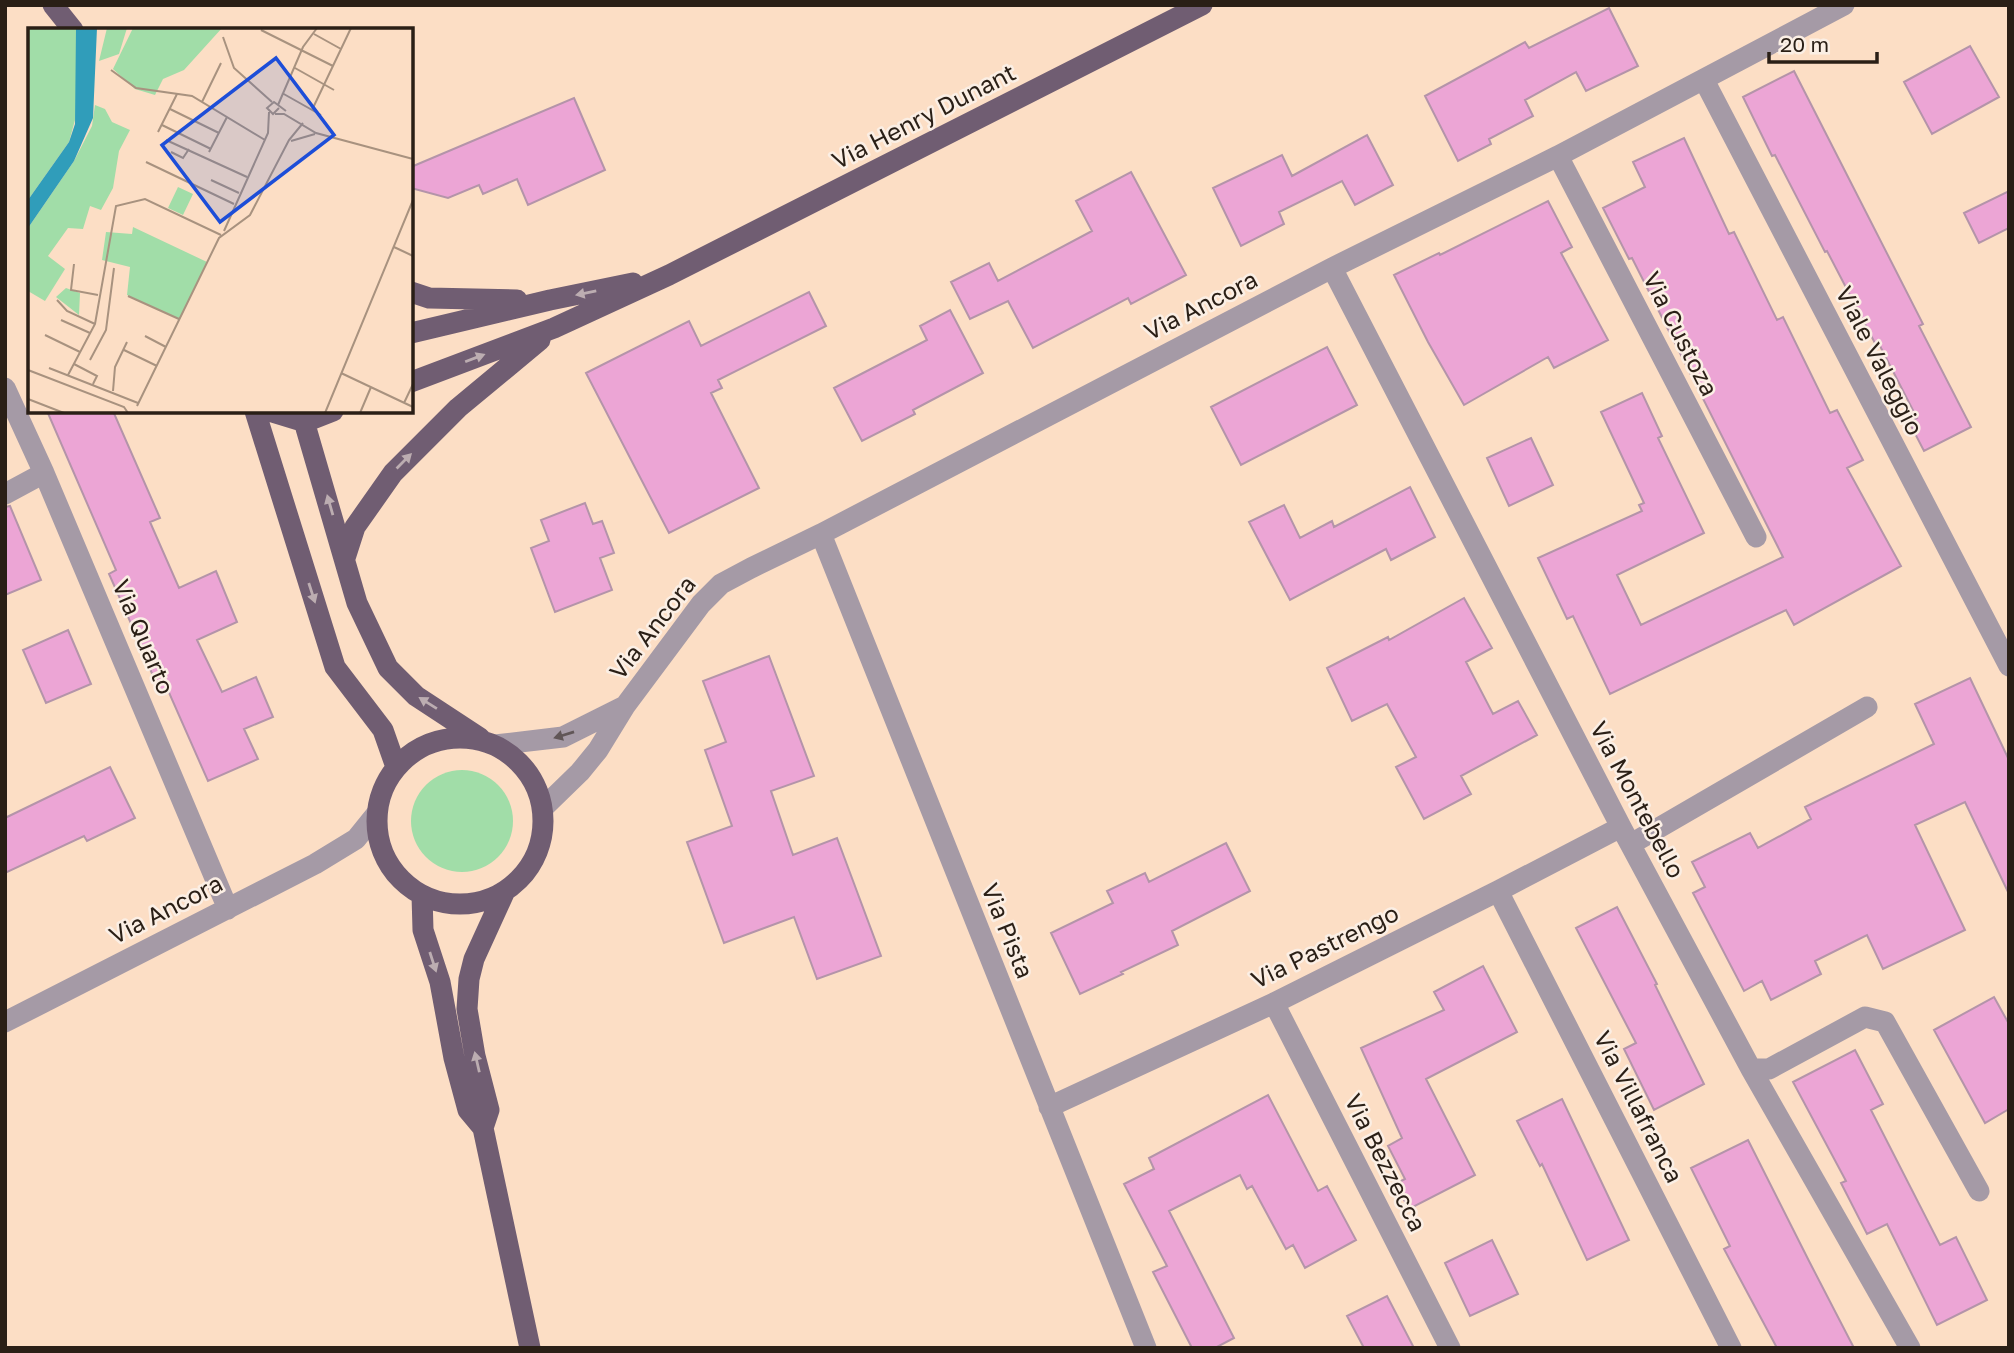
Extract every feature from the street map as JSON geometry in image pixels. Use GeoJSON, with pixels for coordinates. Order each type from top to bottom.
{"type":"FeatureCollection","features":[{"type":"Feature","properties":{"kind":"main road","name":"Via Henry Dunant"},"geometry":{"type":"LineString","coordinates":[[669,275],[1202,5]]}},
{"type":"Feature","properties":{"kind":"main road"},"geometry":{"type":"LineString","coordinates":[[413,333],[669,275]]}},
{"type":"Feature","properties":{"kind":"main road"},"geometry":{"type":"LineString","coordinates":[[413,381],[554,328],[669,275]]}},
{"type":"Feature","properties":{"kind":"main road"},"geometry":{"type":"LineString","coordinates":[[413,293],[429,298],[550,300]]}},
{"type":"Feature","properties":{"kind":"main road"},"geometry":{"type":"LineString","coordinates":[[345,560],[355,527],[393,473],[458,408],[554,328]]}},
{"type":"Feature","properties":{"kind":"main road"},"geometry":{"type":"LineString","coordinates":[[256,413],[335,667],[383,730],[396,767]]}},
{"type":"Feature","properties":{"kind":"main road"},"geometry":{"type":"LineString","coordinates":[[282,413],[303,416],[321,413]]}},
{"type":"Feature","properties":{"kind":"main road"},"geometry":{"type":"LineString","coordinates":[[303,416],[356,603],[388,668],[416,696],[490,743]]}},
{"type":"Feature","properties":{"kind":"main road","name":"Via Ancora"},"geometry":{"type":"LineString","coordinates":[[464,737],[490,743],[514,757],[528,772],[540,796],[543,808],[542,835],[533,862],[524,875],[505,891],[488,900],[446,903],[422,895],[406,885],[392,870],[381,848],[377,832],[377,813],[386,783],[402,760],[423,746],[448,738],[464,737]]}},
{"type":"Feature","properties":{"kind":"main road","name":"Via Ancora"},"geometry":{"type":"LineString","coordinates":[[505,891],[474,959],[469,979],[467,1009],[475,1056],[489,1110],[484,1128],[530,1348]]}},
{"type":"Feature","properties":{"kind":"main road","name":"Via Ancora"},"geometry":{"type":"LineString","coordinates":[[422,895],[424,930],[440,982],[454,1058],[468,1110],[484,1128]]}},
{"type":"Feature","properties":{"kind":"street","name":"Via Ancora"},"geometry":{"type":"LineString","coordinates":[[543,808],[598,750],[625,706],[701,604],[721,584],[1332,268],[1558,156],[1844,5]]}},
{"type":"Feature","properties":{"kind":"street","name":"Viale Valeggio"},"geometry":{"type":"LineString","coordinates":[[1704,80],[2009,666]]}},
{"type":"Feature","properties":{"kind":"street","name":"Via Custoza"},"geometry":{"type":"LineString","coordinates":[[1558,156],[1756,537]]}},
{"type":"Feature","properties":{"kind":"street","name":"Via Montebello"},"geometry":{"type":"LineString","coordinates":[[1332,268],[1626,836],[1751,1069],[1910,1348]]}},
{"type":"Feature","properties":{"kind":"street","name":"Via Quarto"},"geometry":{"type":"LineString","coordinates":[[5,388],[44,473],[228,909]]}},
{"type":"Feature","properties":{"kind":"street"},"geometry":{"type":"LineString","coordinates":[[5,494],[44,473]]}},
{"type":"Feature","properties":{"kind":"street","name":"Via Pista"},"geometry":{"type":"LineString","coordinates":[[821,534],[1146,1348]]}},
{"type":"Feature","properties":{"kind":"street","name":"Via Ancora"},"geometry":{"type":"LineString","coordinates":[[490,743],[563,737],[625,706]]}},
{"type":"Feature","properties":{"kind":"street","name":"Via Pastrengo"},"geometry":{"type":"LineString","coordinates":[[1049,1107],[1274,1003],[1498,891],[1626,836],[1867,707]]}},
{"type":"Feature","properties":{"kind":"street","name":"Via Ancora"},"geometry":{"type":"LineString","coordinates":[[5,1021],[315,864],[356,839],[377,813]]}},
{"type":"Feature","properties":{"kind":"street","name":"Via Villafranca"},"geometry":{"type":"LineString","coordinates":[[1498,891],[1731,1348]]}},
{"type":"Feature","properties":{"kind":"street","name":"Via Bezzecca"},"geometry":{"type":"LineString","coordinates":[[1274,1003],[1450,1348]]}},
{"type":"Feature","properties":{"kind":"street"},"geometry":{"type":"LineString","coordinates":[[1751,1069],[1769,1069],[1865,1017],[1885,1021],[1979,1191]]}},
{"type":"Feature","properties":{"kind":"green space"},"geometry":{"type":"Polygon","coordinates":[[[462,770],[482,774],[498,785],[509,801],[513,821],[509,841],[498,857],[482,868],[462,872],[442,868],[426,857],[415,841],[411,821],[415,801],[426,785],[442,774],[462,770]]]}},
{"type":"Feature","properties":{"kind":"building"},"geometry":{"type":"Polygon","coordinates":[[[1609,8],[1638,66],[1586,91],[1576,72],[1525,100],[1533,116],[1489,139],[1491,144],[1458,161],[1425,96],[1525,42],[1529,48],[1609,8]]]}},
{"type":"Feature","properties":{"kind":"building"},"geometry":{"type":"Polygon","coordinates":[[[1970,46],[1999,97],[1932,134],[1904,82],[1970,46]]]}},
{"type":"Feature","properties":{"kind":"building"},"geometry":{"type":"Polygon","coordinates":[[[1794,71],[1923,324],[1919,326],[1971,427],[1924,451],[1909,422],[1917,418],[1775,155],[1772,156],[1743,97],[1794,71]]]}},
{"type":"Feature","properties":{"kind":"building"},"geometry":{"type":"Polygon","coordinates":[[[574,98],[605,170],[528,205],[517,179],[483,194],[479,185],[448,198],[413,189],[413,166],[574,98]]]}},
{"type":"Feature","properties":{"kind":"building"},"geometry":{"type":"Polygon","coordinates":[[[1367,135],[1393,185],[1355,205],[1342,181],[1279,212],[1284,224],[1241,246],[1213,188],[1282,155],[1292,176],[1367,135]]]}},
{"type":"Feature","properties":{"kind":"building"},"geometry":{"type":"Polygon","coordinates":[[[1684,138],[1729,234],[1734,232],[1777,320],[1783,317],[1830,413],[1837,410],[1863,460],[1847,468],[1901,566],[1794,625],[1786,610],[1610,694],[1573,616],[1567,619],[1538,558],[1642,511],[1639,505],[1644,503],[1601,412],[1642,393],[1662,436],[1658,438],[1704,533],[1617,575],[1641,625],[1783,557],[1632,258],[1629,259],[1603,208],[1645,187],[1633,162],[1684,138]]]}},
{"type":"Feature","properties":{"kind":"building"},"geometry":{"type":"Polygon","coordinates":[[[1131,172],[1186,275],[1131,304],[1128,298],[1033,348],[1008,301],[970,319],[951,282],[989,263],[998,281],[1092,231],[1076,201],[1131,172]]]}},
{"type":"Feature","properties":{"kind":"building"},"geometry":{"type":"Polygon","coordinates":[[[2009,191],[2009,228],[1979,243],[1964,213],[2009,191]]]}},
{"type":"Feature","properties":{"kind":"building"},"geometry":{"type":"Polygon","coordinates":[[[1548,201],[1572,247],[1561,253],[1608,340],[1554,368],[1548,357],[1464,405],[1394,275],[1548,201]]]}},
{"type":"Feature","properties":{"kind":"building"},"geometry":{"type":"Polygon","coordinates":[[[809,292],[826,326],[718,380],[722,388],[711,393],[759,488],[669,533],[586,373],[689,321],[701,346],[809,292]]]}},
{"type":"Feature","properties":{"kind":"building"},"geometry":{"type":"Polygon","coordinates":[[[950,310],[983,373],[913,410],[915,414],[862,441],[834,388],[927,340],[920,326],[950,310]]]}},
{"type":"Feature","properties":{"kind":"building"},"geometry":{"type":"Polygon","coordinates":[[[1327,347],[1357,405],[1241,465],[1211,407],[1327,347]]]}},
{"type":"Feature","properties":{"kind":"building"},"geometry":{"type":"Polygon","coordinates":[[[48,413],[114,413],[160,518],[150,522],[179,588],[216,571],[237,622],[197,640],[222,692],[256,677],[273,717],[244,729],[258,759],[208,781],[167,688],[160,691],[144,656],[109,574],[116,570],[48,413]]]}},
{"type":"Feature","properties":{"kind":"building"},"geometry":{"type":"Polygon","coordinates":[[[1531,438],[1553,485],[1509,506],[1487,458],[1531,438]]]}},
{"type":"Feature","properties":{"kind":"building"},"geometry":{"type":"Polygon","coordinates":[[[1410,487],[1435,537],[1391,560],[1386,549],[1290,600],[1249,522],[1284,505],[1300,538],[1332,521],[1334,527],[1410,487]]]}},
{"type":"Feature","properties":{"kind":"building"},"geometry":{"type":"Polygon","coordinates":[[[585,503],[593,524],[602,521],[614,553],[600,558],[612,590],[555,612],[531,548],[549,541],[541,520],[585,503]]]}},
{"type":"Feature","properties":{"kind":"building"},"geometry":{"type":"Polygon","coordinates":[[[10,506],[41,580],[5,595],[5,507],[10,506]]]}},
{"type":"Feature","properties":{"kind":"building"},"geometry":{"type":"Polygon","coordinates":[[[1464,598],[1492,648],[1466,662],[1493,714],[1518,701],[1537,735],[1461,776],[1471,794],[1424,819],[1396,767],[1416,757],[1387,704],[1352,721],[1327,668],[1388,637],[1389,640],[1464,598]]]}},
{"type":"Feature","properties":{"kind":"building"},"geometry":{"type":"Polygon","coordinates":[[[68,630],[91,684],[46,703],[23,650],[68,630]]]}},
{"type":"Feature","properties":{"kind":"building"},"geometry":{"type":"Polygon","coordinates":[[[769,656],[814,776],[771,791],[793,855],[837,838],[881,956],[817,979],[794,917],[724,943],[687,842],[732,826],[705,750],[726,742],[703,681],[769,656]]]}},
{"type":"Feature","properties":{"kind":"building"},"geometry":{"type":"Polygon","coordinates":[[[1970,678],[2009,760],[2009,894],[1965,802],[1915,825],[1965,930],[1883,969],[1867,935],[1815,961],[1821,974],[1771,1000],[1762,981],[1744,991],[1693,893],[1705,887],[1692,862],[1750,833],[1758,848],[1811,819],[1805,807],[1934,744],[1915,704],[1970,678]]]}},
{"type":"Feature","properties":{"kind":"building"},"geometry":{"type":"Polygon","coordinates":[[[110,767],[135,818],[87,841],[84,836],[5,873],[5,818],[110,767]]]}},
{"type":"Feature","properties":{"kind":"building"},"geometry":{"type":"Polygon","coordinates":[[[1226,843],[1250,891],[1172,931],[1178,945],[1080,994],[1051,933],[1113,903],[1107,891],[1145,873],[1149,882],[1226,843]]]}},
{"type":"Feature","properties":{"kind":"building"},"geometry":{"type":"Polygon","coordinates":[[[1617,907],[1704,1084],[1654,1110],[1624,1049],[1636,1043],[1576,928],[1617,907]]]}},
{"type":"Feature","properties":{"kind":"building"},"geometry":{"type":"Polygon","coordinates":[[[1483,966],[1517,1032],[1426,1079],[1475,1175],[1409,1209],[1395,1184],[1405,1179],[1388,1146],[1402,1138],[1361,1048],[1444,1010],[1434,992],[1483,966]]]}},
{"type":"Feature","properties":{"kind":"building"},"geometry":{"type":"Polygon","coordinates":[[[1994,997],[2009,1024],[2009,1109],[1985,1123],[1934,1030],[1994,997]]]}},
{"type":"Feature","properties":{"kind":"building"},"geometry":{"type":"Polygon","coordinates":[[[1855,1050],[1883,1104],[1871,1110],[1940,1245],[1956,1237],[1987,1300],[1937,1325],[1887,1224],[1867,1234],[1841,1183],[1846,1181],[1793,1082],[1855,1050]]]}},
{"type":"Feature","properties":{"kind":"building"},"geometry":{"type":"Polygon","coordinates":[[[1268,1095],[1318,1191],[1327,1186],[1356,1240],[1305,1268],[1293,1245],[1286,1249],[1252,1186],[1247,1189],[1240,1175],[1169,1211],[1234,1338],[1215,1348],[1192,1348],[1153,1272],[1167,1266],[1124,1184],[1154,1169],[1149,1158],[1268,1095]]]}},
{"type":"Feature","properties":{"kind":"building"},"geometry":{"type":"Polygon","coordinates":[[[1562,1099],[1629,1240],[1587,1260],[1542,1164],[1540,1166],[1517,1121],[1562,1099]]]}},
{"type":"Feature","properties":{"kind":"building"},"geometry":{"type":"Polygon","coordinates":[[[1748,1140],[1854,1348],[1777,1348],[1724,1249],[1730,1246],[1691,1168],[1748,1140]]]}},
{"type":"Feature","properties":{"kind":"building"},"geometry":{"type":"Polygon","coordinates":[[[1492,1240],[1518,1294],[1470,1316],[1445,1263],[1492,1240]]]}},
{"type":"Feature","properties":{"kind":"building"},"geometry":{"type":"Polygon","coordinates":[[[1387,1296],[1414,1348],[1364,1348],[1347,1316],[1387,1296]]]}}]}
